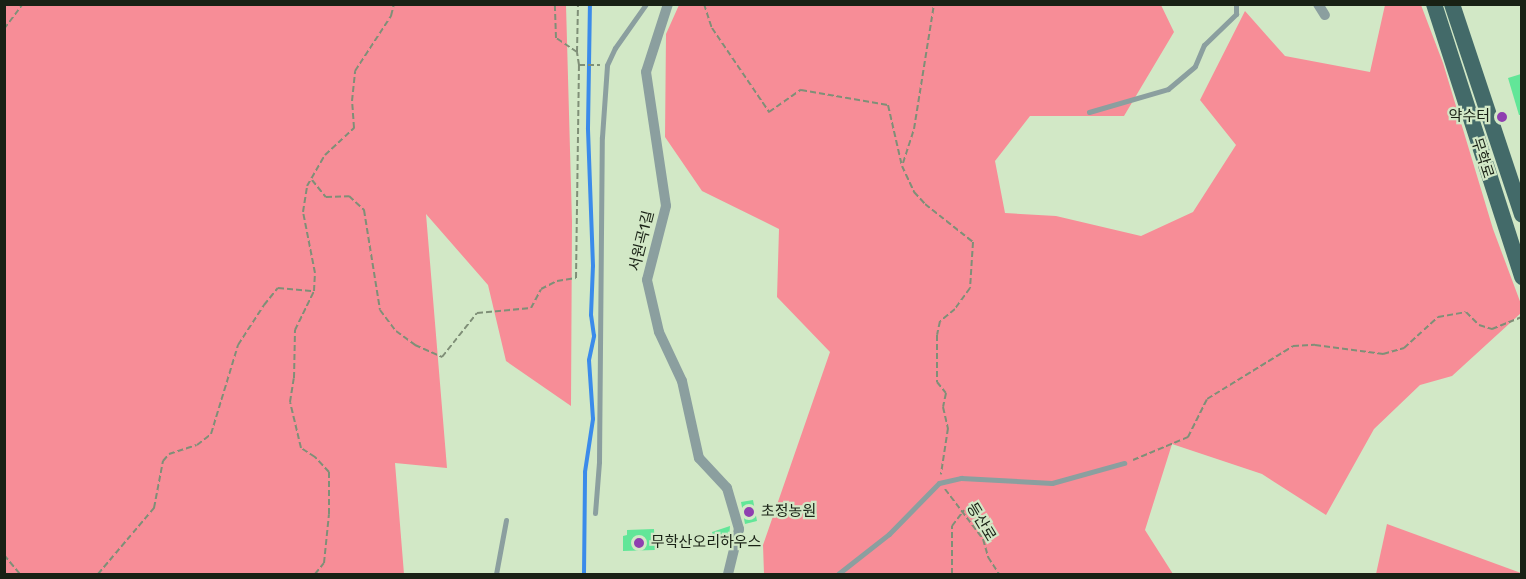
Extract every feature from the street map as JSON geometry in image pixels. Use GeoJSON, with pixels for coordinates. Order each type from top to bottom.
{"type":"FeatureCollection","features":[{"type":"Feature","properties":{"kind":"main road","name":"무학로"},"geometry":{"type":"LineString","coordinates":[[1434,4],[1521,277]]}},
{"type":"Feature","properties":{"kind":"main road","name":"무학로"},"geometry":{"type":"LineString","coordinates":[[1452,4],[1521,215]]}},
{"type":"Feature","properties":{"kind":"street","name":"서원곡1길"},"geometry":{"type":"LineString","coordinates":[[668,4],[646,72],[666,206],[647,280],[659,332],[682,381],[699,458],[728,488],[739,529],[728,574]]}},
{"type":"Feature","properties":{"kind":"street"},"geometry":{"type":"LineString","coordinates":[[1318,4],[1325,15]]}},
{"type":"Feature","properties":{"kind":"lane"},"geometry":{"type":"LineString","coordinates":[[595,513],[600,462],[602,137],[607,65],[615,48],[646,4]]}},
{"type":"Feature","properties":{"kind":"lane"},"geometry":{"type":"LineString","coordinates":[[1089,112],[1168,89],[1195,66],[1204,45],[1236,14],[1236,4]]}},
{"type":"Feature","properties":{"kind":"lane"},"geometry":{"type":"LineString","coordinates":[[838,574],[889,534],[939,483],[961,478],[1053,483],[1124,463]]}},
{"type":"Feature","properties":{"kind":"lane"},"geometry":{"type":"LineString","coordinates":[[496,574],[506,520]]}},
{"type":"Feature","properties":{"kind":"path"},"geometry":{"type":"LineString","coordinates":[[4,29],[23,4]]}},
{"type":"Feature","properties":{"kind":"path"},"geometry":{"type":"LineString","coordinates":[[315,574],[324,563],[329,514],[329,472],[315,457],[301,448],[290,402],[294,378],[296,330],[314,291],[315,273],[303,212],[307,204],[307,186],[325,155],[354,128],[352,100],[355,71],[391,16],[394,4]]}},
{"type":"Feature","properties":{"kind":"path"},"geometry":{"type":"LineString","coordinates":[[555,4],[556,38],[577,52]]}},
{"type":"Feature","properties":{"kind":"path"},"geometry":{"type":"LineString","coordinates":[[312,180],[326,197],[349,196],[364,210],[380,310],[396,331],[415,345],[442,357],[477,313],[531,308],[541,289],[557,280],[576,278],[578,4]]}},
{"type":"Feature","properties":{"kind":"path"},"geometry":{"type":"LineString","coordinates":[[704,4],[712,28],[769,112],[801,90],[888,105],[902,166],[914,192],[925,204],[973,242],[970,288],[955,309],[940,321],[937,335],[937,382],[946,393],[943,407],[948,428],[939,483]]}},
{"type":"Feature","properties":{"kind":"path"},"geometry":{"type":"LineString","coordinates":[[902,166],[914,129],[934,4]]}},
{"type":"Feature","properties":{"kind":"path"},"geometry":{"type":"LineString","coordinates":[[579,65],[600,65]]}},
{"type":"Feature","properties":{"kind":"path"},"geometry":{"type":"LineString","coordinates":[[98,574],[154,508],[163,461],[169,454],[197,445],[211,434],[238,345],[264,305],[278,288],[314,291]]}},
{"type":"Feature","properties":{"kind":"path"},"geometry":{"type":"LineString","coordinates":[[1124,463],[1188,437],[1207,399],[1293,346],[1315,345],[1383,354],[1404,348],[1438,317],[1466,312],[1479,325],[1492,329],[1520,317]]}},
{"type":"Feature","properties":{"kind":"path","name":"등산로"},"geometry":{"type":"LineString","coordinates":[[939,483],[964,510],[983,539],[988,557],[999,574]]}},
{"type":"Feature","properties":{"kind":"path"},"geometry":{"type":"LineString","coordinates":[[952,574],[952,526],[964,510]]}},
{"type":"Feature","properties":{"kind":"path"},"geometry":{"type":"LineString","coordinates":[[4,555],[20,574]]}},
{"type":"Feature","properties":{"kind":"shaded area"},"geometry":{"type":"Polygon","coordinates":[[[4,5],[566,5],[572,222],[571,406],[506,361],[488,285],[426,214],[447,468],[395,463],[404,574],[5,574],[4,5]]]}},
{"type":"Feature","properties":{"kind":"shaded area"},"geometry":{"type":"Polygon","coordinates":[[[679,5],[1161,5],[1174,32],[1124,116],[1030,116],[995,161],[1005,213],[1056,216],[1141,236],[1193,212],[1236,145],[1200,100],[1245,11],[1285,56],[1370,72],[1385,5],[1421,5],[1443,63],[1493,229],[1521,304],[1521,313],[1452,376],[1420,385],[1374,429],[1326,515],[1262,474],[1172,444],[1145,530],[1173,574],[764,574],[763,545],[830,352],[777,297],[779,229],[702,191],[665,137],[666,34],[679,5]]]}},
{"type":"Feature","properties":{"kind":"shaded area"},"geometry":{"type":"Polygon","coordinates":[[[1387,524],[1521,573],[1521,574],[1376,574],[1387,524]]]}},
{"type":"Feature","properties":{"kind":"building"},"geometry":{"type":"Polygon","coordinates":[[[1521,74],[1521,115],[1519,115],[1508,78],[1521,74]]]}},
{"type":"Feature","properties":{"kind":"building","name":"초정농원"},"geometry":{"type":"Polygon","coordinates":[[[753,500],[757,521],[745,524],[741,502],[753,500]]]}},
{"type":"Feature","properties":{"kind":"building"},"geometry":{"type":"Polygon","coordinates":[[[730,526],[729,538],[715,542],[712,532],[730,526]]]}},
{"type":"Feature","properties":{"kind":"building","name":"무학산오리하우스"},"geometry":{"type":"Polygon","coordinates":[[[654,529],[655,550],[623,551],[623,536],[627,535],[627,530],[654,529]]]}},
{"type":"Feature","properties":{"kind":"waterway"},"geometry":{"type":"LineString","coordinates":[[584,574],[585,472],[593,419],[589,360],[594,336],[591,315],[593,266],[588,128],[590,4]]}},
{"type":"Feature","properties":{"kind":"place","name":"약수터"},"geometry":{"type":"Point","coordinates":[1502,117]}},
{"type":"Feature","properties":{"kind":"place","name":"초정농원"},"geometry":{"type":"Point","coordinates":[749,512]}},
{"type":"Feature","properties":{"kind":"place","name":"무학산오리하우스"},"geometry":{"type":"Point","coordinates":[639,543]}}]}
